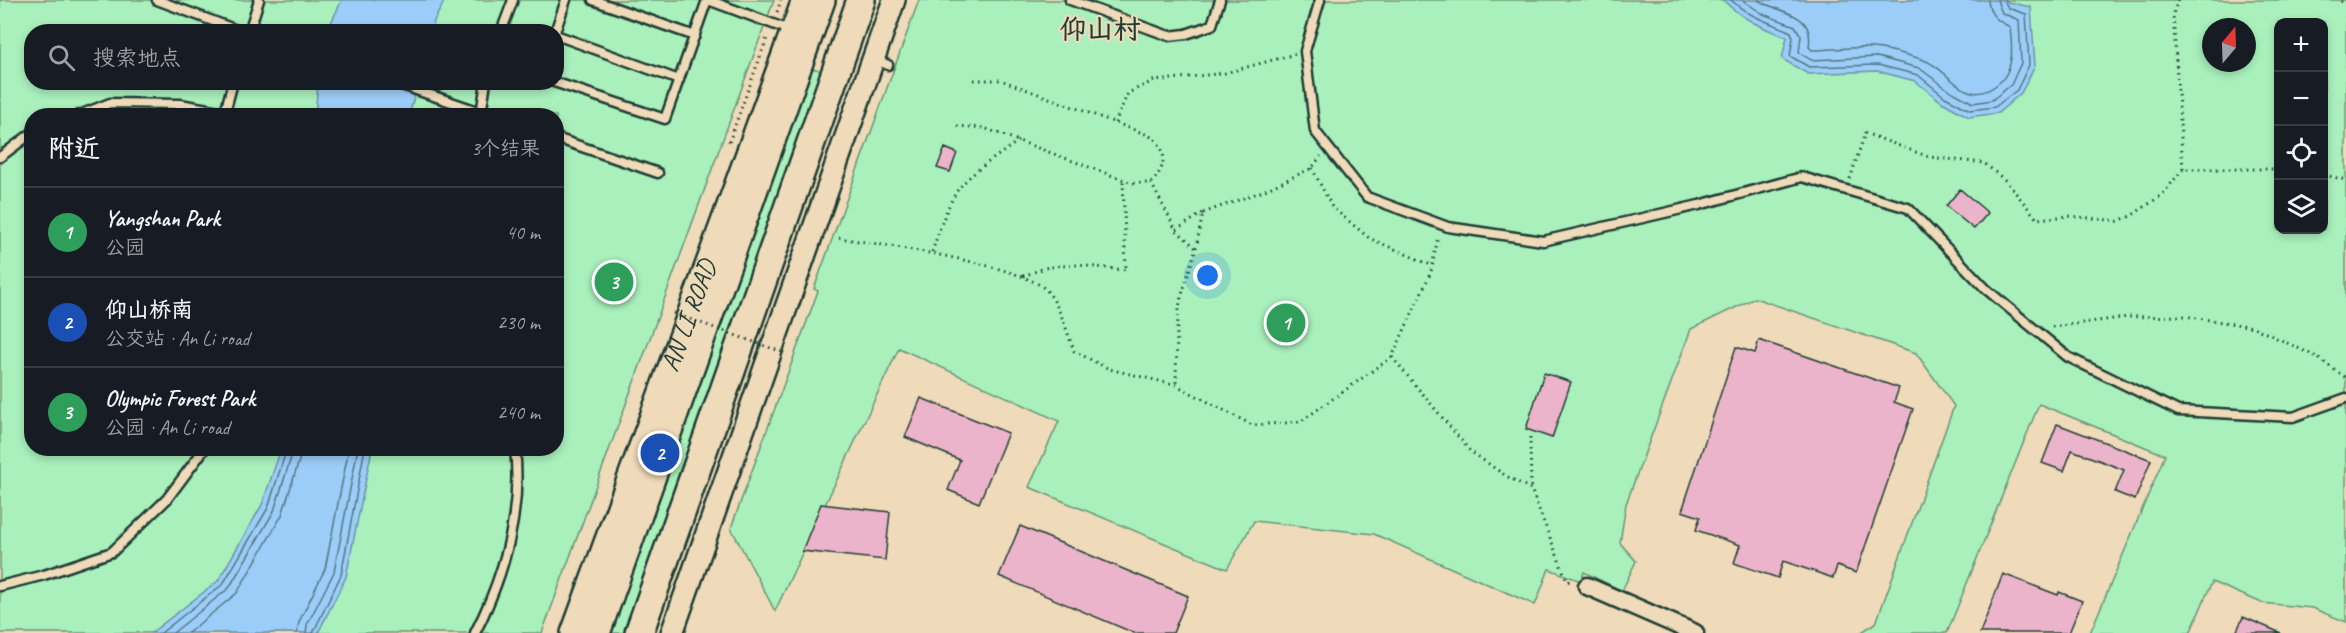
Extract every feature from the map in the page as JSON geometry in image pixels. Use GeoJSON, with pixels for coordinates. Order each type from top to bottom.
{"type":"FeatureCollection","features":[{"type":"Feature","properties":{"kind":"main road","name":"AN LI ROAD"},"geometry":{"type":"LineString","coordinates":[[596,633],[821,0]]}},
{"type":"Feature","properties":{"kind":"main road"},"geometry":{"type":"LineString","coordinates":[[639,633],[861,0]]}},
{"type":"Feature","properties":{"kind":"street","name":"AN LI ROAD"},"geometry":{"type":"LineString","coordinates":[[572,633],[803,0]]}},
{"type":"Feature","properties":{"kind":"street"},"geometry":{"type":"LineString","coordinates":[[672,633],[881,62],[894,0]]}},
{"type":"Feature","properties":{"kind":"street"},"geometry":{"type":"LineString","coordinates":[[1587,586],[1695,633]]}},
{"type":"Feature","properties":{"kind":"lane"},"geometry":{"type":"LineString","coordinates":[[157,0],[221,24]]}},
{"type":"Feature","properties":{"kind":"lane"},"geometry":{"type":"LineString","coordinates":[[252,24],[259,0]]}},
{"type":"Feature","properties":{"kind":"lane"},"geometry":{"type":"LineString","coordinates":[[504,24],[513,0]]}},
{"type":"Feature","properties":{"kind":"lane"},"geometry":{"type":"LineString","coordinates":[[559,24],[566,0]]}},
{"type":"Feature","properties":{"kind":"lane"},"geometry":{"type":"LineString","coordinates":[[593,0],[694,36]]}},
{"type":"Feature","properties":{"kind":"lane"},"geometry":{"type":"LineString","coordinates":[[564,85],[665,119],[708,0],[792,31]]}},
{"type":"Feature","properties":{"kind":"lane"},"geometry":{"type":"LineString","coordinates":[[1071,0],[1169,36],[1186,34],[1212,25],[1220,0]]}},
{"type":"Feature","properties":{"kind":"lane"},"geometry":{"type":"LineString","coordinates":[[1320,0],[1305,51],[1315,131],[1367,197],[1441,224],[1543,241],[1699,206],[1802,177],[1908,208],[1986,290],[2068,357],[2178,411],[2292,417],[2346,399]]}},
{"type":"Feature","properties":{"kind":"lane"},"geometry":{"type":"LineString","coordinates":[[564,36],[679,80]]}},
{"type":"Feature","properties":{"kind":"lane"},"geometry":{"type":"LineString","coordinates":[[226,108],[231,90]]}},
{"type":"Feature","properties":{"kind":"lane"},"geometry":{"type":"LineString","coordinates":[[417,90],[466,108]]}},
{"type":"Feature","properties":{"kind":"lane"},"geometry":{"type":"LineString","coordinates":[[482,108],[485,90]]}},
{"type":"Feature","properties":{"kind":"lane"},"geometry":{"type":"LineString","coordinates":[[97,108],[110,103],[180,104],[198,108]]}},
{"type":"Feature","properties":{"kind":"lane"},"geometry":{"type":"LineString","coordinates":[[0,157],[24,139]]}},
{"type":"Feature","properties":{"kind":"lane"},"geometry":{"type":"LineString","coordinates":[[564,141],[658,173]]}},
{"type":"Feature","properties":{"kind":"lane"},"geometry":{"type":"LineString","coordinates":[[0,586],[44,575],[112,552],[167,499],[199,456]]}},
{"type":"Feature","properties":{"kind":"lane"},"geometry":{"type":"LineString","coordinates":[[475,633],[492,600],[512,536],[516,456]]}},
{"type":"Feature","properties":{"kind":"path"},"geometry":{"type":"LineString","coordinates":[[1846,190],[1865,133],[1929,157],[1984,163],[2006,182],[2037,219],[2069,216],[2118,221],[2131,216],[2162,195],[2183,169],[2173,14],[2178,0]]}},
{"type":"Feature","properties":{"kind":"path"},"geometry":{"type":"LineString","coordinates":[[2341,0],[2346,2]]}},
{"type":"Feature","properties":{"kind":"path"},"geometry":{"type":"LineString","coordinates":[[1115,123],[1128,93],[1153,81],[1225,73],[1305,51]]}},
{"type":"Feature","properties":{"kind":"path"},"geometry":{"type":"LineString","coordinates":[[957,126],[984,128],[1132,183],[1151,183],[1160,174],[1164,160],[1157,141],[1001,80],[972,80]]}},
{"type":"Feature","properties":{"kind":"path"},"geometry":{"type":"LineString","coordinates":[[932,252],[942,221],[958,190],[1018,141]]}},
{"type":"Feature","properties":{"kind":"path"},"geometry":{"type":"LineString","coordinates":[[1176,230],[1203,213],[1263,191],[1312,168],[1328,147]]}},
{"type":"Feature","properties":{"kind":"path"},"geometry":{"type":"LineString","coordinates":[[1312,168],[1332,207],[1369,238],[1432,266]]}},
{"type":"Feature","properties":{"kind":"path"},"geometry":{"type":"LineString","coordinates":[[2183,169],[2274,169]]}},
{"type":"Feature","properties":{"kind":"path"},"geometry":{"type":"LineString","coordinates":[[2328,177],[2346,180]]}},
{"type":"Feature","properties":{"kind":"path"},"geometry":{"type":"LineString","coordinates":[[1021,277],[1048,267],[1077,265],[1126,270],[1123,179]]}},
{"type":"Feature","properties":{"kind":"path"},"geometry":{"type":"LineString","coordinates":[[1151,183],[1176,230],[1196,248]]}},
{"type":"Feature","properties":{"kind":"path"},"geometry":{"type":"LineString","coordinates":[[1176,385],[1180,301],[1196,248],[1203,213]]}},
{"type":"Feature","properties":{"kind":"path"},"geometry":{"type":"LineString","coordinates":[[839,238],[932,252],[1021,277],[1047,290],[1064,322],[1074,351],[1109,369],[1176,385],[1252,425],[1300,422],[1392,357],[1432,266],[1441,224]]}},
{"type":"Feature","properties":{"kind":"path"},"geometry":{"type":"LineString","coordinates":[[673,313],[782,352]]}},
{"type":"Feature","properties":{"kind":"path"},"geometry":{"type":"LineString","coordinates":[[2035,329],[2128,317],[2185,316],[2253,327],[2315,356],[2346,378]]}},
{"type":"Feature","properties":{"kind":"path"},"geometry":{"type":"LineString","coordinates":[[1392,357],[1470,451],[1506,476],[1531,489]]}},
{"type":"Feature","properties":{"kind":"path"},"geometry":{"type":"LineString","coordinates":[[1530,437],[1531,489],[1567,580],[1587,586]]}},
{"type":"Feature","properties":{"kind":"green space"},"geometry":{"type":"Polygon","coordinates":[[[0,0],[774,0],[542,633],[0,633],[0,0]]]}},
{"type":"Feature","properties":{"kind":"green space"},"geometry":{"type":"Polygon","coordinates":[[[919,0],[2346,0],[2346,622],[2312,608],[2262,603],[2212,582],[2190,633],[2090,633],[2165,455],[2039,404],[1947,633],[1860,633],[1876,623],[1954,406],[1916,353],[1755,298],[1691,329],[1626,504],[1620,543],[1636,561],[1622,591],[1584,572],[1581,581],[1549,569],[1535,605],[1374,534],[1254,521],[1227,569],[1029,487],[1059,421],[899,348],[775,611],[731,528],[818,291],[814,289],[919,0]]]}},
{"type":"Feature","properties":{"kind":"green space"},"geometry":{"type":"Polygon","coordinates":[[[810,69],[817,69],[824,74],[823,84],[625,633],[602,633],[810,69]]]}},
{"type":"Feature","properties":{"kind":"water"},"geometry":{"type":"Polygon","coordinates":[[[342,0],[445,0],[433,24],[330,24],[342,0]]]}},
{"type":"Feature","properties":{"kind":"water"},"geometry":{"type":"Polygon","coordinates":[[[1723,0],[2007,0],[2007,2],[2031,7],[2035,66],[2021,93],[1998,113],[1969,117],[1942,102],[1915,81],[1877,71],[1808,74],[1782,59],[1787,37],[1753,22],[1723,0]]]}},
{"type":"Feature","properties":{"kind":"water"},"geometry":{"type":"Polygon","coordinates":[[[317,90],[416,90],[411,108],[316,108],[317,90]]]}},
{"type":"Feature","properties":{"kind":"water"},"geometry":{"type":"Polygon","coordinates":[[[279,456],[371,456],[346,577],[318,633],[151,633],[218,581],[262,505],[279,456]]]}},
{"type":"Feature","properties":{"kind":"building"},"geometry":{"type":"Polygon","coordinates":[[[945,148],[957,153],[950,172],[937,168],[945,148]]]}},
{"type":"Feature","properties":{"kind":"building"},"geometry":{"type":"Polygon","coordinates":[[[1960,189],[1988,213],[1974,229],[1946,206],[1960,189]]]}},
{"type":"Feature","properties":{"kind":"building"},"geometry":{"type":"Polygon","coordinates":[[[1759,340],[1899,388],[1894,402],[1913,409],[1856,573],[1837,566],[1833,578],[1783,561],[1778,578],[1734,563],[1740,545],[1696,530],[1700,517],[1682,511],[1736,347],[1755,353],[1759,340]]]}},
{"type":"Feature","properties":{"kind":"building"},"geometry":{"type":"Polygon","coordinates":[[[1544,373],[1571,382],[1552,438],[1526,429],[1544,373]]]}},
{"type":"Feature","properties":{"kind":"building"},"geometry":{"type":"Polygon","coordinates":[[[921,398],[1008,433],[979,503],[948,490],[960,460],[905,437],[921,398]]]}},
{"type":"Feature","properties":{"kind":"building"},"geometry":{"type":"Polygon","coordinates":[[[2057,424],[2151,460],[2135,500],[2115,492],[2124,470],[2072,450],[2064,471],[2042,463],[2057,424]]]}},
{"type":"Feature","properties":{"kind":"building"},"geometry":{"type":"Polygon","coordinates":[[[821,504],[890,512],[885,560],[802,551],[821,504]]]}},
{"type":"Feature","properties":{"kind":"building"},"geometry":{"type":"Polygon","coordinates":[[[1020,526],[1188,596],[1173,633],[1134,633],[999,576],[1020,526]]]}},
{"type":"Feature","properties":{"kind":"building"},"geometry":{"type":"Polygon","coordinates":[[[2003,574],[2058,595],[2059,592],[2082,601],[2069,633],[1980,633],[2003,574]]]}},
{"type":"Feature","properties":{"kind":"building"},"geometry":{"type":"Polygon","coordinates":[[[2243,617],[2281,633],[2236,633],[2243,617]]]}},
{"type":"Feature","properties":{"kind":"place","name":"Olympic Forest Park"},"geometry":{"type":"Point","coordinates":[614,282]}},
{"type":"Feature","properties":{"kind":"place","name":"Yangshan Park"},"geometry":{"type":"Point","coordinates":[1286,323]}},
{"type":"Feature","properties":{"kind":"place","name":"仰山桥南"},"geometry":{"type":"Point","coordinates":[660,453]}},
{"type":"Feature","properties":{"kind":"district","name":"仰山村"},"geometry":{"type":"Point","coordinates":[1100,29]}}]}
